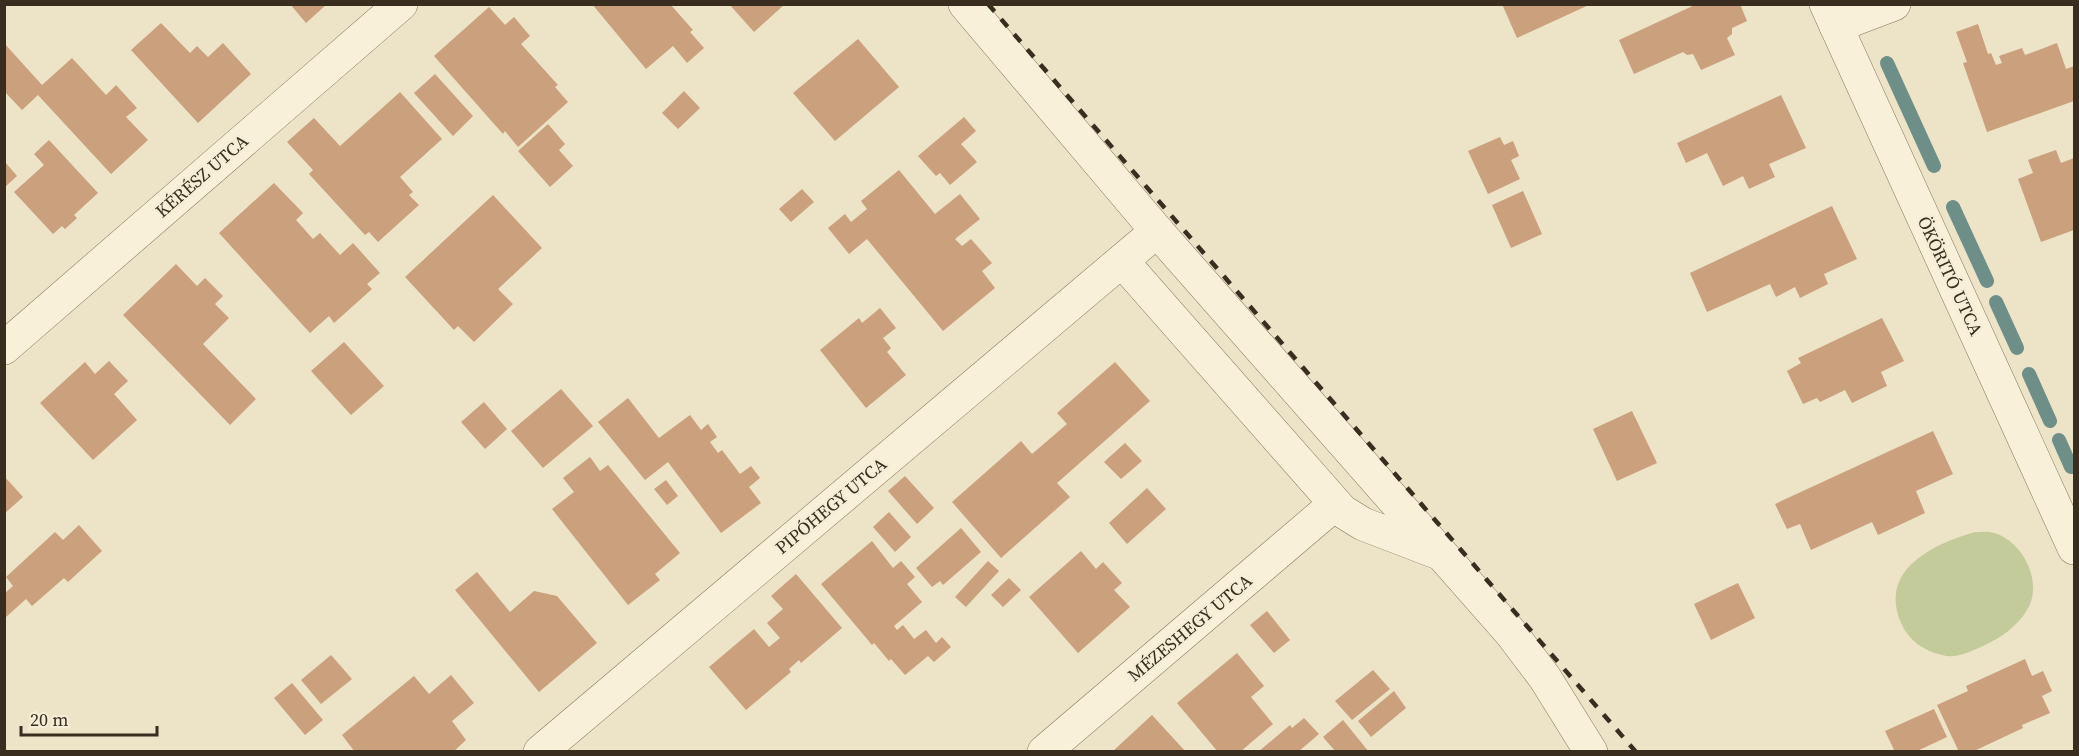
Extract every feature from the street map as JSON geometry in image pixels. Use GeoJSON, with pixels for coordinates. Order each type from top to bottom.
{"type":"FeatureCollection","features":[{"type":"Feature","properties":{"kind":"street","name":"KÉRÉSZ UTCA"},"geometry":{"type":"LineString","coordinates":[[4,348],[400,4]]}},
{"type":"Feature","properties":{"kind":"street"},"geometry":{"type":"LineString","coordinates":[[964,4],[1157,231],[1525,651],[1592,752]]}},
{"type":"Feature","properties":{"kind":"street"},"geometry":{"type":"LineString","coordinates":[[1831,15],[1894,4]]}},
{"type":"Feature","properties":{"kind":"street","name":"ÖKÖRITÓ UTCA"},"geometry":{"type":"LineString","coordinates":[[1831,15],[2074,548]]}},
{"type":"Feature","properties":{"kind":"street","name":"PIPÓHEGY UTCA"},"geometry":{"type":"LineString","coordinates":[[540,752],[1157,231]]}},
{"type":"Feature","properties":{"kind":"street"},"geometry":{"type":"LineString","coordinates":[[1122,261],[1335,504],[1363,524],[1443,555]]}},
{"type":"Feature","properties":{"kind":"street","name":"MÉZESHEGY UTCA"},"geometry":{"type":"LineString","coordinates":[[1044,752],[1335,504]]}},
{"type":"Feature","properties":{"kind":"green space"},"geometry":{"type":"Polygon","coordinates":[[[1975,532],[1992,532],[2004,537],[2022,554],[2032,576],[2032,599],[2018,622],[1994,640],[1957,656],[1935,653],[1923,648],[1904,629],[1896,604],[1897,588],[1903,574],[1927,552],[1975,532]]]}},
{"type":"Feature","properties":{"kind":"building"},"geometry":{"type":"Polygon","coordinates":[[[290,4],[327,4],[306,23],[290,4]]]}},
{"type":"Feature","properties":{"kind":"building"},"geometry":{"type":"Polygon","coordinates":[[[592,4],[670,4],[693,30],[690,32],[704,48],[687,63],[673,46],[646,69],[592,4]]]}},
{"type":"Feature","properties":{"kind":"building"},"geometry":{"type":"Polygon","coordinates":[[[729,4],[785,4],[754,32],[729,4]]]}},
{"type":"Feature","properties":{"kind":"building"},"geometry":{"type":"Polygon","coordinates":[[[1502,4],[1591,4],[1517,38],[1502,4]]]}},
{"type":"Feature","properties":{"kind":"building"},"geometry":{"type":"Polygon","coordinates":[[[1697,4],[1740,4],[1747,21],[1732,28],[1732,34],[1727,38],[1735,55],[1701,70],[1693,54],[1687,55],[1683,52],[1634,74],[1619,40],[1697,4]]]}},
{"type":"Feature","properties":{"kind":"building"},"geometry":{"type":"Polygon","coordinates":[[[489,7],[505,25],[514,17],[530,36],[521,44],[558,85],[555,87],[568,102],[518,147],[505,131],[503,134],[434,56],[489,7]]]}},
{"type":"Feature","properties":{"kind":"building"},"geometry":{"type":"Polygon","coordinates":[[[161,23],[190,53],[197,46],[208,57],[223,43],[251,74],[198,123],[131,50],[161,23]]]}},
{"type":"Feature","properties":{"kind":"building"},"geometry":{"type":"Polygon","coordinates":[[[1978,24],[1988,54],[1991,53],[1996,65],[2002,63],[1999,56],[2022,48],[2025,55],[2057,43],[2066,69],[2074,66],[2074,101],[1987,132],[1963,63],[1967,62],[1956,32],[1978,24]]]}},
{"type":"Feature","properties":{"kind":"building"},"geometry":{"type":"Polygon","coordinates":[[[858,39],[899,87],[835,141],[793,93],[858,39]]]}},
{"type":"Feature","properties":{"kind":"building"},"geometry":{"type":"Polygon","coordinates":[[[4,43],[42,85],[72,58],[106,95],[116,85],[137,108],[126,117],[148,140],[111,174],[38,95],[22,110],[4,91],[4,43]]]}},
{"type":"Feature","properties":{"kind":"building"},"geometry":{"type":"Polygon","coordinates":[[[435,74],[473,116],[453,136],[414,93],[435,74]]]}},
{"type":"Feature","properties":{"kind":"building"},"geometry":{"type":"Polygon","coordinates":[[[684,91],[700,108],[678,129],[662,113],[684,91]]]}},
{"type":"Feature","properties":{"kind":"building"},"geometry":{"type":"Polygon","coordinates":[[[400,92],[442,139],[400,177],[413,192],[409,195],[419,205],[378,242],[369,232],[365,235],[309,174],[313,170],[287,142],[314,118],[340,146],[400,92]]]}},
{"type":"Feature","properties":{"kind":"building"},"geometry":{"type":"Polygon","coordinates":[[[1781,95],[1806,148],[1769,164],[1775,177],[1749,189],[1743,176],[1723,186],[1707,153],[1686,163],[1677,143],[1781,95]]]}},
{"type":"Feature","properties":{"kind":"building"},"geometry":{"type":"Polygon","coordinates":[[[964,117],[976,131],[961,144],[977,162],[950,185],[940,173],[936,176],[918,156],[964,117]]]}},
{"type":"Feature","properties":{"kind":"building"},"geometry":{"type":"Polygon","coordinates":[[[548,124],[565,144],[559,150],[573,166],[550,187],[518,151],[548,124]]]}},
{"type":"Feature","properties":{"kind":"building"},"geometry":{"type":"Polygon","coordinates":[[[1500,137],[1504,145],[1513,141],[1519,156],[1511,160],[1520,179],[1488,194],[1468,151],[1500,137]]]}},
{"type":"Feature","properties":{"kind":"building"},"geometry":{"type":"Polygon","coordinates":[[[49,140],[98,193],[74,215],[77,218],[65,229],[62,226],[53,234],[14,192],[44,165],[34,154],[49,140]]]}},
{"type":"Feature","properties":{"kind":"building"},"geometry":{"type":"Polygon","coordinates":[[[2056,150],[2061,163],[2074,158],[2074,230],[2041,242],[2018,179],[2033,173],[2028,160],[2056,150]]]}},
{"type":"Feature","properties":{"kind":"building"},"geometry":{"type":"Polygon","coordinates":[[[5,162],[17,176],[5,187],[5,162]]]}},
{"type":"Feature","properties":{"kind":"building"},"geometry":{"type":"Polygon","coordinates":[[[899,170],[935,214],[960,194],[980,219],[955,239],[962,246],[971,239],[992,263],[982,271],[995,288],[943,331],[867,239],[849,254],[828,228],[845,214],[851,222],[867,209],[861,201],[899,170]]]}},
{"type":"Feature","properties":{"kind":"building"},"geometry":{"type":"Polygon","coordinates":[[[274,183],[303,213],[296,220],[313,239],[320,233],[340,255],[353,243],[380,273],[367,284],[372,289],[334,323],[329,316],[310,333],[219,233],[274,183]]]}},
{"type":"Feature","properties":{"kind":"building"},"geometry":{"type":"Polygon","coordinates":[[[802,189],[814,202],[791,222],[779,209],[802,189]]]}},
{"type":"Feature","properties":{"kind":"building"},"geometry":{"type":"Polygon","coordinates":[[[1523,191],[1542,234],[1511,248],[1492,205],[1523,191]]]}},
{"type":"Feature","properties":{"kind":"building"},"geometry":{"type":"Polygon","coordinates":[[[493,195],[542,248],[498,289],[513,304],[474,342],[458,326],[454,330],[405,277],[493,195]]]}},
{"type":"Feature","properties":{"kind":"building"},"geometry":{"type":"Polygon","coordinates":[[[1832,206],[1857,259],[1824,274],[1828,284],[1800,298],[1795,287],[1776,297],[1770,284],[1707,312],[1690,273],[1832,206]]]}},
{"type":"Feature","properties":{"kind":"building"},"geometry":{"type":"Polygon","coordinates":[[[176,264],[197,286],[205,278],[223,296],[215,304],[229,318],[203,344],[256,399],[230,425],[123,315],[176,264]]]}},
{"type":"Feature","properties":{"kind":"building"},"geometry":{"type":"Polygon","coordinates":[[[880,308],[896,328],[883,338],[891,348],[887,352],[906,375],[866,408],[820,350],[859,318],[862,323],[880,308]]]}},
{"type":"Feature","properties":{"kind":"building"},"geometry":{"type":"Polygon","coordinates":[[[1882,318],[1904,361],[1881,372],[1887,386],[1852,403],[1845,390],[1820,402],[1817,398],[1803,404],[1787,371],[1801,363],[1798,358],[1882,318]]]}},
{"type":"Feature","properties":{"kind":"building"},"geometry":{"type":"Polygon","coordinates":[[[344,342],[384,386],[351,415],[311,371],[344,342]]]}},
{"type":"Feature","properties":{"kind":"building"},"geometry":{"type":"Polygon","coordinates":[[[109,361],[128,381],[114,394],[137,420],[93,460],[40,403],[85,362],[95,374],[109,361]]]}},
{"type":"Feature","properties":{"kind":"building"},"geometry":{"type":"Polygon","coordinates":[[[1115,362],[1150,401],[1057,483],[1070,497],[1001,558],[952,502],[1021,441],[1032,454],[1067,424],[1057,413],[1115,362]]]}},
{"type":"Feature","properties":{"kind":"building"},"geometry":{"type":"Polygon","coordinates":[[[561,389],[593,426],[543,468],[511,431],[561,389]]]}},
{"type":"Feature","properties":{"kind":"building"},"geometry":{"type":"Polygon","coordinates":[[[628,398],[659,438],[690,415],[701,430],[708,424],[717,437],[710,442],[718,453],[722,450],[740,474],[751,466],[760,478],[749,487],[761,503],[721,533],[668,462],[645,480],[598,422],[628,398]]]}},
{"type":"Feature","properties":{"kind":"building"},"geometry":{"type":"Polygon","coordinates":[[[484,402],[507,429],[485,449],[461,422],[484,402]]]}},
{"type":"Feature","properties":{"kind":"building"},"geometry":{"type":"Polygon","coordinates":[[[1632,411],[1657,463],[1617,481],[1593,429],[1632,411]]]}},
{"type":"Feature","properties":{"kind":"building"},"geometry":{"type":"Polygon","coordinates":[[[1933,431],[1953,474],[1916,491],[1925,513],[1878,535],[1872,522],[1811,550],[1800,524],[1787,529],[1775,504],[1933,431]]]}},
{"type":"Feature","properties":{"kind":"building"},"geometry":{"type":"Polygon","coordinates":[[[1125,443],[1142,461],[1121,479],[1104,462],[1125,443]]]}},
{"type":"Feature","properties":{"kind":"building"},"geometry":{"type":"Polygon","coordinates":[[[590,457],[600,471],[608,465],[680,553],[655,574],[660,580],[628,605],[552,509],[574,492],[563,478],[590,457]]]}},
{"type":"Feature","properties":{"kind":"building"},"geometry":{"type":"Polygon","coordinates":[[[4,476],[23,497],[4,514],[4,476]]]}},
{"type":"Feature","properties":{"kind":"building"},"geometry":{"type":"Polygon","coordinates":[[[905,476],[934,508],[917,524],[888,491],[905,476]]]}},
{"type":"Feature","properties":{"kind":"building"},"geometry":{"type":"Polygon","coordinates":[[[666,480],[678,496],[667,505],[654,489],[666,480]]]}},
{"type":"Feature","properties":{"kind":"building"},"geometry":{"type":"Polygon","coordinates":[[[1147,488],[1166,509],[1127,544],[1109,523],[1147,488]]]}},
{"type":"Feature","properties":{"kind":"building"},"geometry":{"type":"Polygon","coordinates":[[[889,512],[911,537],[895,552],[873,527],[889,512]]]}},
{"type":"Feature","properties":{"kind":"building"},"geometry":{"type":"Polygon","coordinates":[[[79,525],[102,551],[68,582],[64,578],[32,606],[26,599],[6,617],[4,594],[13,586],[6,577],[55,532],[63,540],[79,525]]]}},
{"type":"Feature","properties":{"kind":"building"},"geometry":{"type":"Polygon","coordinates":[[[961,528],[981,552],[943,585],[940,581],[932,587],[916,568],[961,528]]]}},
{"type":"Feature","properties":{"kind":"building"},"geometry":{"type":"Polygon","coordinates":[[[872,541],[893,568],[901,561],[915,577],[907,584],[922,602],[894,626],[897,630],[903,625],[914,639],[926,630],[936,643],[942,637],[951,647],[934,662],[928,656],[905,675],[874,643],[872,645],[821,584],[872,541]]]}},
{"type":"Feature","properties":{"kind":"building"},"geometry":{"type":"Polygon","coordinates":[[[1081,551],[1096,569],[1103,562],[1122,583],[1114,590],[1130,607],[1078,653],[1029,597],[1081,551]]]}},
{"type":"Feature","properties":{"kind":"building"},"geometry":{"type":"Polygon","coordinates":[[[988,561],[999,571],[966,607],[955,597],[988,561]]]}},
{"type":"Feature","properties":{"kind":"building"},"geometry":{"type":"Polygon","coordinates":[[[477,572],[510,612],[534,591],[557,596],[597,643],[539,692],[455,590],[477,572]]]}},
{"type":"Feature","properties":{"kind":"building"},"geometry":{"type":"Polygon","coordinates":[[[796,574],[842,628],[801,663],[799,660],[789,669],[791,672],[746,710],[709,667],[754,629],[769,647],[780,638],[767,623],[783,609],[771,596],[796,574]]]}},
{"type":"Feature","properties":{"kind":"building"},"geometry":{"type":"Polygon","coordinates":[[[1009,578],[1021,590],[1003,607],[991,595],[1009,578]]]}},
{"type":"Feature","properties":{"kind":"building"},"geometry":{"type":"Polygon","coordinates":[[[1738,583],[1755,618],[1711,640],[1694,604],[1738,583]]]}},
{"type":"Feature","properties":{"kind":"building"},"geometry":{"type":"Polygon","coordinates":[[[1267,611],[1290,640],[1274,653],[1250,625],[1267,611]]]}},
{"type":"Feature","properties":{"kind":"building"},"geometry":{"type":"Polygon","coordinates":[[[1237,653],[1264,686],[1251,697],[1273,724],[1240,752],[1218,752],[1177,703],[1237,653]]]}},
{"type":"Feature","properties":{"kind":"building"},"geometry":{"type":"Polygon","coordinates":[[[331,655],[352,679],[321,704],[301,680],[331,655]]]}},
{"type":"Feature","properties":{"kind":"building"},"geometry":{"type":"Polygon","coordinates":[[[2025,659],[2032,676],[2043,671],[2052,691],[2042,696],[2050,713],[1972,752],[1959,752],[1937,705],[1968,691],[1966,686],[2025,659]]]}},
{"type":"Feature","properties":{"kind":"building"},"geometry":{"type":"Polygon","coordinates":[[[1373,670],[1390,689],[1352,720],[1335,701],[1373,670]]]}},
{"type":"Feature","properties":{"kind":"building"},"geometry":{"type":"Polygon","coordinates":[[[451,675],[474,703],[452,721],[466,740],[453,752],[355,752],[342,735],[414,676],[429,694],[451,675]]]}},
{"type":"Feature","properties":{"kind":"building"},"geometry":{"type":"Polygon","coordinates":[[[292,683],[323,720],[305,735],[274,698],[292,683]]]}},
{"type":"Feature","properties":{"kind":"building"},"geometry":{"type":"Polygon","coordinates":[[[1394,691],[1406,708],[1371,737],[1358,721],[1394,691]]]}},
{"type":"Feature","properties":{"kind":"building"},"geometry":{"type":"Polygon","coordinates":[[[1934,709],[1947,737],[1915,752],[1895,752],[1885,731],[1934,709]]]}},
{"type":"Feature","properties":{"kind":"building"},"geometry":{"type":"Polygon","coordinates":[[[1152,715],[1186,752],[1112,752],[1152,715]]]}},
{"type":"Feature","properties":{"kind":"building"},"geometry":{"type":"Polygon","coordinates":[[[1304,718],[1319,734],[1298,752],[1258,752],[1290,725],[1292,728],[1304,718]]]}},
{"type":"Feature","properties":{"kind":"building"},"geometry":{"type":"Polygon","coordinates":[[[1343,720],[1369,752],[1336,752],[1323,737],[1343,720]]]}},
{"type":"Feature","properties":{"kind":"waterway"},"geometry":{"type":"LineString","coordinates":[[1887,63],[1934,166]]}},
{"type":"Feature","properties":{"kind":"waterway"},"geometry":{"type":"LineString","coordinates":[[1953,207],[1987,281]]}},
{"type":"Feature","properties":{"kind":"waterway"},"geometry":{"type":"LineString","coordinates":[[1996,302],[2017,348]]}},
{"type":"Feature","properties":{"kind":"waterway"},"geometry":{"type":"LineString","coordinates":[[2029,374],[2050,421]]}},
{"type":"Feature","properties":{"kind":"waterway"},"geometry":{"type":"LineString","coordinates":[[2059,440],[2071,467]]}},
{"type":"Feature","properties":{"kind":"railway"},"geometry":{"type":"LineString","coordinates":[[988,4],[1636,752]]}}]}
